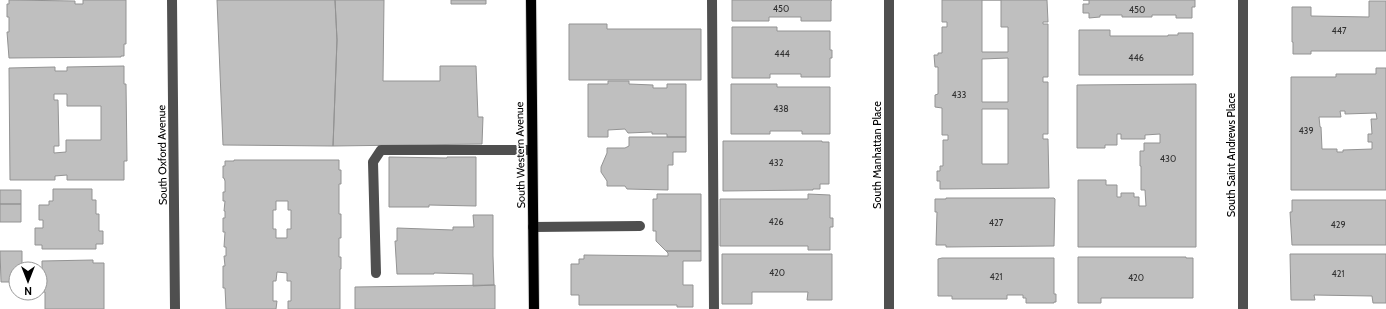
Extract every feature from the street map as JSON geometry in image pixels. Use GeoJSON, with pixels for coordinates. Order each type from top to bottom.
{"type":"FeatureCollection","features":[{"type":"Feature","properties":{"kind":"main road","name":"South Western Avenue"},"geometry":{"type":"LineString","coordinates":[[531,0],[534,309]]}},
{"type":"Feature","properties":{"kind":"street","name":"South Oxford Avenue"},"geometry":{"type":"LineString","coordinates":[[172,0],[175,309]]}},
{"type":"Feature","properties":{"kind":"street"},"geometry":{"type":"LineString","coordinates":[[712,0],[714,309]]}},
{"type":"Feature","properties":{"kind":"street","name":"South Manhattan Place"},"geometry":{"type":"LineString","coordinates":[[889,0],[889,309]]}},
{"type":"Feature","properties":{"kind":"street","name":"South Saint Andrews Place"},"geometry":{"type":"LineString","coordinates":[[1243,0],[1244,309]]}},
{"type":"Feature","properties":{"kind":"street"},"geometry":{"type":"LineString","coordinates":[[376,273],[373,162],[382,150],[532,150]]}},
{"type":"Feature","properties":{"kind":"street"},"geometry":{"type":"LineString","coordinates":[[533,227],[640,226]]}},
{"type":"Feature","properties":{"kind":"building"},"geometry":{"type":"Polygon","coordinates":[[[9,0],[75,1],[75,4],[83,4],[83,0],[126,0],[126,44],[124,44],[124,56],[9,58],[7,32],[9,32],[9,17],[7,17],[7,4],[9,4],[9,0]]]}},
{"type":"Feature","properties":{"kind":"building"},"geometry":{"type":"Polygon","coordinates":[[[217,0],[335,0],[337,40],[333,146],[223,145],[217,0]]]}},
{"type":"Feature","properties":{"kind":"building"},"geometry":{"type":"Polygon","coordinates":[[[335,0],[384,0],[383,81],[440,81],[440,66],[476,66],[478,117],[483,117],[482,144],[333,146],[337,40],[335,0]]]}},
{"type":"Feature","properties":{"kind":"building"},"geometry":{"type":"Polygon","coordinates":[[[451,0],[486,0],[486,4],[451,4],[451,0]]]}},
{"type":"Feature","properties":{"kind":"building"},"geometry":{"type":"Polygon","coordinates":[[[732,0],[832,0],[831,21],[801,21],[801,17],[769,17],[769,21],[732,21],[732,0]]]}},
{"type":"Feature","properties":{"kind":"building"},"geometry":{"type":"Polygon","coordinates":[[[942,0],[982,0],[982,52],[1008,52],[1008,27],[1001,27],[1001,0],[1047,0],[1048,22],[1043,22],[1043,24],[1048,24],[1048,77],[1043,77],[1043,82],[1048,82],[1048,134],[1043,134],[1043,139],[1048,139],[1049,188],[940,189],[940,181],[937,181],[937,171],[940,171],[940,166],[943,166],[943,140],[948,140],[948,135],[942,135],[942,108],[935,107],[935,95],[938,94],[938,67],[935,67],[934,55],[942,53],[942,27],[947,27],[947,22],[942,22],[942,0]],[[1008,58],[982,59],[982,102],[1008,102],[1008,58]],[[982,109],[982,164],[1008,164],[1008,109],[982,109]]]}},
{"type":"Feature","properties":{"kind":"building"},"geometry":{"type":"Polygon","coordinates":[[[1089,0],[1195,0],[1195,7],[1192,7],[1192,18],[1176,18],[1176,15],[1122,17],[1122,15],[1100,15],[1100,17],[1089,18],[1089,13],[1083,13],[1083,4],[1089,4],[1089,0]]]}},
{"type":"Feature","properties":{"kind":"building"},"geometry":{"type":"Polygon","coordinates":[[[1369,1],[1386,1],[1386,51],[1311,51],[1311,54],[1293,54],[1292,7],[1311,7],[1311,16],[1369,17],[1369,1]]]}},
{"type":"Feature","properties":{"kind":"building"},"geometry":{"type":"Polygon","coordinates":[[[569,24],[607,24],[607,29],[701,29],[701,80],[569,80],[569,24]]]}},
{"type":"Feature","properties":{"kind":"building"},"geometry":{"type":"Polygon","coordinates":[[[732,27],[777,27],[777,31],[830,31],[830,50],[832,50],[832,58],[830,58],[830,77],[801,77],[801,74],[770,74],[770,78],[732,78],[732,27]]]}},
{"type":"Feature","properties":{"kind":"building"},"geometry":{"type":"Polygon","coordinates":[[[1079,30],[1110,30],[1110,36],[1168,36],[1178,35],[1178,33],[1193,33],[1193,75],[1079,75],[1079,30]]]}},
{"type":"Feature","properties":{"kind":"building"},"geometry":{"type":"Polygon","coordinates":[[[124,66],[124,84],[126,84],[127,161],[124,161],[124,180],[67,180],[67,175],[55,176],[55,180],[10,180],[9,68],[55,67],[55,71],[67,71],[67,67],[124,66]],[[54,94],[54,100],[58,100],[59,146],[54,146],[54,153],[66,152],[66,140],[101,140],[101,106],[67,106],[67,94],[54,94]]]}},
{"type":"Feature","properties":{"kind":"building"},"geometry":{"type":"Polygon","coordinates":[[[1376,68],[1386,68],[1386,190],[1291,190],[1291,77],[1336,77],[1336,74],[1376,74],[1376,68]],[[1340,111],[1341,117],[1319,117],[1322,149],[1337,149],[1337,152],[1343,152],[1343,150],[1372,149],[1372,142],[1368,142],[1368,134],[1372,134],[1371,119],[1377,119],[1376,113],[1345,114],[1345,111],[1340,111]]]}},
{"type":"Feature","properties":{"kind":"building"},"geometry":{"type":"Polygon","coordinates":[[[608,81],[629,81],[629,84],[653,85],[653,88],[667,88],[667,84],[686,84],[686,137],[667,137],[667,134],[652,134],[652,132],[628,133],[625,129],[608,130],[608,137],[588,137],[588,84],[608,84],[608,81]]]}},
{"type":"Feature","properties":{"kind":"building"},"geometry":{"type":"Polygon","coordinates":[[[731,84],[777,84],[777,87],[830,87],[830,134],[802,134],[802,131],[770,131],[770,134],[731,134],[731,84]]]}},
{"type":"Feature","properties":{"kind":"building"},"geometry":{"type":"Polygon","coordinates":[[[1196,84],[1196,247],[1078,247],[1078,180],[1106,180],[1106,185],[1117,185],[1117,197],[1121,197],[1121,193],[1134,193],[1134,197],[1139,197],[1139,206],[1146,206],[1145,190],[1141,190],[1140,151],[1144,151],[1144,143],[1160,143],[1160,134],[1145,135],[1145,139],[1121,139],[1121,134],[1117,134],[1117,145],[1105,145],[1105,148],[1077,148],[1077,85],[1196,84]]]}},
{"type":"Feature","properties":{"kind":"building"},"geometry":{"type":"Polygon","coordinates":[[[629,137],[686,137],[686,152],[673,152],[673,165],[668,165],[668,190],[627,189],[625,186],[607,186],[607,181],[601,172],[601,167],[607,153],[607,148],[625,148],[629,146],[629,137]]]}},
{"type":"Feature","properties":{"kind":"building"},"geometry":{"type":"Polygon","coordinates":[[[723,141],[829,142],[829,184],[820,184],[820,189],[813,190],[723,191],[723,141]]]}},
{"type":"Feature","properties":{"kind":"building"},"geometry":{"type":"Polygon","coordinates":[[[389,157],[476,157],[476,206],[429,205],[429,207],[389,207],[389,157]]]}},
{"type":"Feature","properties":{"kind":"building"},"geometry":{"type":"Polygon","coordinates":[[[339,160],[339,170],[341,170],[341,184],[339,184],[339,214],[341,214],[341,238],[339,238],[339,257],[341,257],[340,309],[288,309],[288,301],[291,301],[291,281],[287,281],[287,273],[277,272],[276,281],[273,281],[273,301],[277,301],[276,309],[226,309],[225,288],[223,288],[223,266],[225,266],[224,256],[226,256],[226,247],[224,247],[225,232],[223,232],[225,201],[223,201],[223,192],[225,192],[225,181],[223,178],[223,166],[225,166],[225,161],[339,160]],[[276,201],[276,210],[273,210],[273,229],[276,229],[276,238],[287,238],[287,229],[291,229],[291,210],[288,210],[288,201],[276,201]]]}},
{"type":"Feature","properties":{"kind":"building"},"geometry":{"type":"Polygon","coordinates":[[[53,189],[92,189],[92,200],[96,200],[96,214],[99,214],[99,231],[103,231],[103,244],[96,244],[96,249],[42,249],[42,245],[35,245],[35,228],[43,228],[43,220],[39,220],[39,205],[49,205],[49,201],[53,201],[53,189]]]}},
{"type":"Feature","properties":{"kind":"building"},"geometry":{"type":"Polygon","coordinates":[[[0,190],[21,190],[21,204],[0,204],[0,190]]]}},
{"type":"Feature","properties":{"kind":"building"},"geometry":{"type":"Polygon","coordinates":[[[657,194],[701,194],[701,251],[666,251],[656,241],[656,231],[653,231],[653,199],[657,199],[657,194]]]}},
{"type":"Feature","properties":{"kind":"building"},"geometry":{"type":"Polygon","coordinates":[[[808,194],[830,195],[830,218],[833,218],[833,227],[830,227],[830,250],[808,250],[808,246],[720,246],[720,199],[808,199],[808,194]]]}},
{"type":"Feature","properties":{"kind":"building"},"geometry":{"type":"Polygon","coordinates":[[[1054,198],[1054,246],[946,247],[946,245],[936,245],[937,212],[935,212],[935,199],[1054,198]]]}},
{"type":"Feature","properties":{"kind":"building"},"geometry":{"type":"Polygon","coordinates":[[[1292,200],[1386,200],[1386,245],[1292,245],[1290,212],[1292,212],[1292,200]]]}},
{"type":"Feature","properties":{"kind":"building"},"geometry":{"type":"Polygon","coordinates":[[[0,204],[21,204],[21,222],[0,222],[0,204]]]}},
{"type":"Feature","properties":{"kind":"building"},"geometry":{"type":"Polygon","coordinates":[[[473,215],[493,215],[494,285],[473,286],[473,274],[397,274],[395,241],[397,241],[397,228],[453,230],[453,227],[474,227],[473,215]]]}},
{"type":"Feature","properties":{"kind":"building"},"geometry":{"type":"Polygon","coordinates":[[[0,251],[22,251],[22,261],[8,261],[8,282],[1,282],[0,251]]]}},
{"type":"Feature","properties":{"kind":"building"},"geometry":{"type":"Polygon","coordinates":[[[666,251],[701,251],[701,261],[683,261],[683,285],[693,285],[693,307],[677,307],[677,305],[579,305],[579,295],[571,295],[571,264],[579,264],[579,259],[584,259],[584,255],[668,256],[666,251]]]}},
{"type":"Feature","properties":{"kind":"building"},"geometry":{"type":"Polygon","coordinates":[[[722,254],[832,254],[832,300],[807,300],[808,292],[752,292],[752,304],[722,304],[722,254]]]}},
{"type":"Feature","properties":{"kind":"building"},"geometry":{"type":"Polygon","coordinates":[[[1290,254],[1386,254],[1386,303],[1373,303],[1372,296],[1314,295],[1315,300],[1291,300],[1290,254]]]}},
{"type":"Feature","properties":{"kind":"building"},"geometry":{"type":"Polygon","coordinates":[[[1078,257],[1193,258],[1193,298],[1101,298],[1101,303],[1078,303],[1078,257]]]}},
{"type":"Feature","properties":{"kind":"building"},"geometry":{"type":"Polygon","coordinates":[[[1054,258],[1054,294],[1056,294],[1056,302],[1026,303],[1026,298],[1023,298],[1023,295],[1007,295],[1007,299],[952,299],[952,296],[938,296],[938,259],[1054,258]]]}},
{"type":"Feature","properties":{"kind":"building"},"geometry":{"type":"Polygon","coordinates":[[[93,260],[93,263],[104,263],[104,309],[45,309],[45,301],[48,301],[48,261],[42,261],[93,260]]]}},
{"type":"Feature","properties":{"kind":"building"},"geometry":{"type":"Polygon","coordinates":[[[495,285],[495,309],[355,309],[355,287],[495,285]]]}}]}
